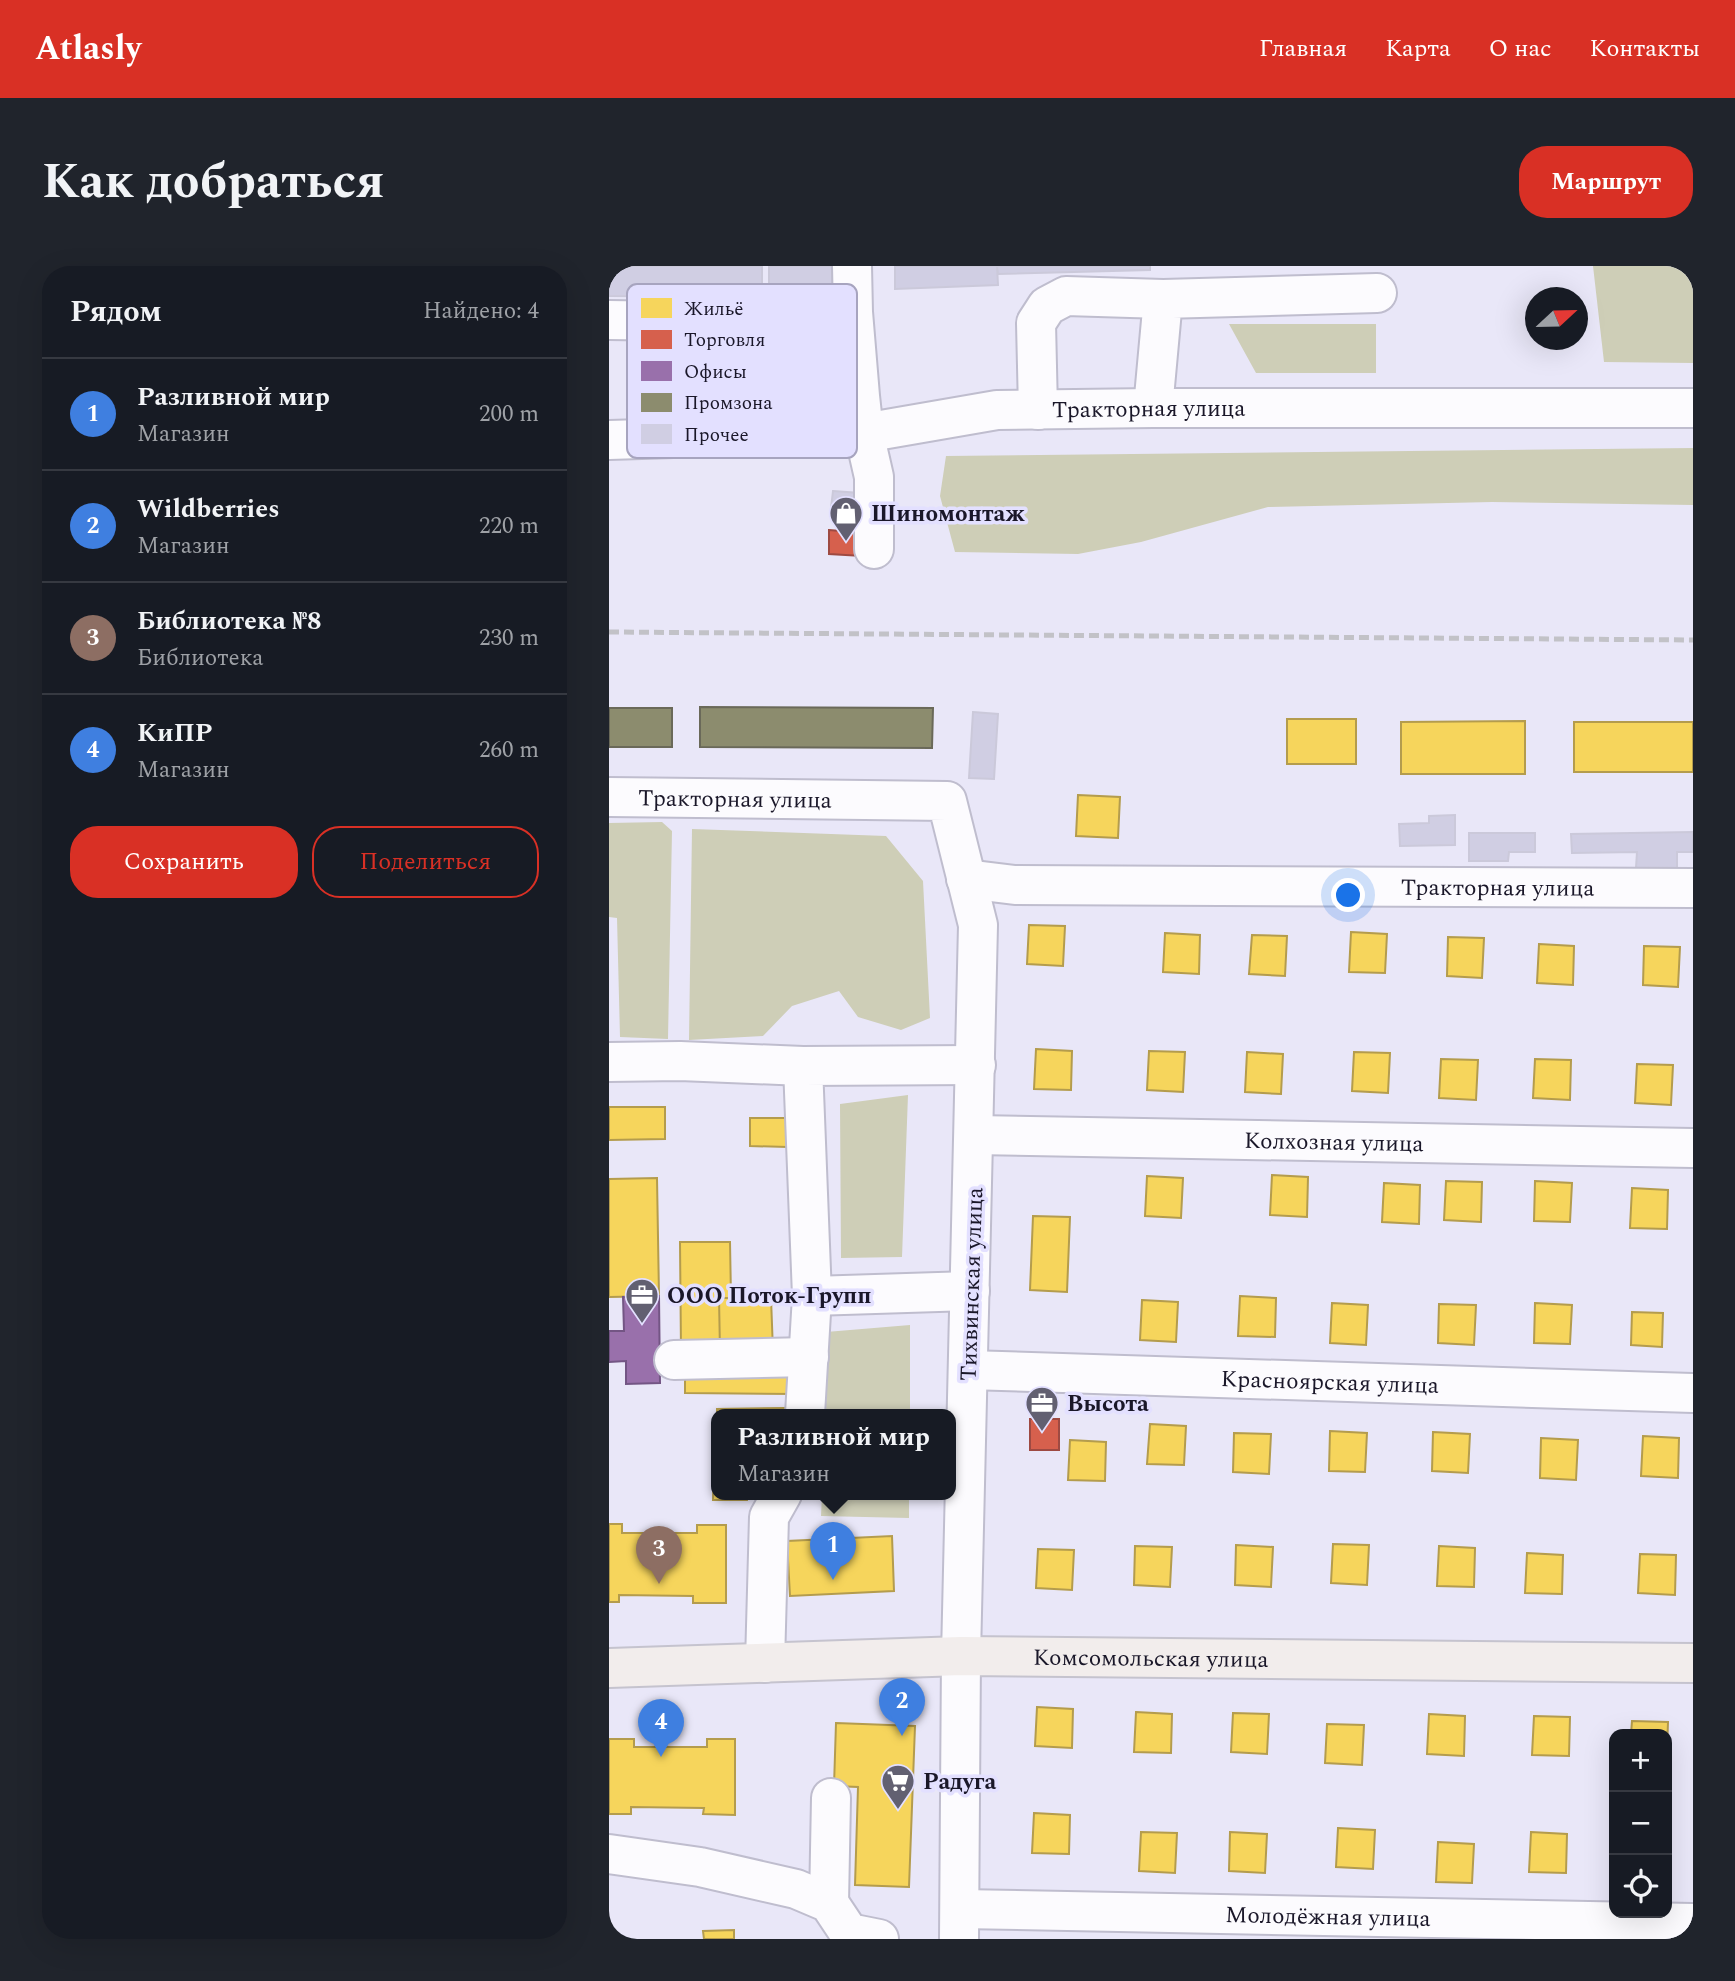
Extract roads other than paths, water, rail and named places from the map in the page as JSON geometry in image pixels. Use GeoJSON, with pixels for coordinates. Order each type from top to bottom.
{"type":"FeatureCollection","features":[{"type":"Feature","properties":{"kind":"main road","name":"Комсомольская улица"},"geometry":{"type":"LineString","coordinates":[[609,1668],[961,1656],[1693,1663]]}},
{"type":"Feature","properties":{"kind":"street"},"geometry":{"type":"LineString","coordinates":[[852,266],[852,284]]}},
{"type":"Feature","properties":{"kind":"street"},"geometry":{"type":"LineString","coordinates":[[1038,410],[1036,323],[1047,306],[1066,296],[1163,299],[1377,293]]}},
{"type":"Feature","properties":{"kind":"street"},"geometry":{"type":"LineString","coordinates":[[1153,408],[1163,299]]}},
{"type":"Feature","properties":{"kind":"street"},"geometry":{"type":"LineString","coordinates":[[609,320],[627,320]]}},
{"type":"Feature","properties":{"kind":"street"},"geometry":{"type":"LineString","coordinates":[[857,356],[864,433],[874,477],[874,549]]}},
{"type":"Feature","properties":{"kind":"street","name":"Тракторная улица"},"geometry":{"type":"LineString","coordinates":[[857,433],[997,410],[1693,408]]}},
{"type":"Feature","properties":{"kind":"street","name":"Тракторная улица"},"geometry":{"type":"LineString","coordinates":[[609,440],[627,439]]}},
{"type":"Feature","properties":{"kind":"street","name":"Тракторная улица"},"geometry":{"type":"LineString","coordinates":[[609,797],[947,801]]}},
{"type":"Feature","properties":{"kind":"street","name":"Тихвинская улица"},"geometry":{"type":"LineString","coordinates":[[947,801],[978,925],[961,1656],[960,1924]]}},
{"type":"Feature","properties":{"kind":"street","name":"Тракторная улица"},"geometry":{"type":"LineString","coordinates":[[966,879],[1015,885],[1693,888]]}},
{"type":"Feature","properties":{"kind":"street"},"geometry":{"type":"LineString","coordinates":[[609,1062],[680,1061],[803,1066],[976,1065]]}},
{"type":"Feature","properties":{"kind":"street"},"geometry":{"type":"LineString","coordinates":[[803,1066],[812,1296],[805,1409]]}},
{"type":"Feature","properties":{"kind":"street","name":"Колхозная улица"},"geometry":{"type":"LineString","coordinates":[[975,1135],[1693,1148]]}},
{"type":"Feature","properties":{"kind":"street"},"geometry":{"type":"LineString","coordinates":[[812,1296],[970,1291]]}},
{"type":"Feature","properties":{"kind":"street"},"geometry":{"type":"LineString","coordinates":[[674,1360],[809,1357]]}},
{"type":"Feature","properties":{"kind":"street","name":"Красноярская улица"},"geometry":{"type":"LineString","coordinates":[[968,1370],[1693,1393]]}},
{"type":"Feature","properties":{"kind":"street"},"geometry":{"type":"LineString","coordinates":[[765,1662],[769,1517],[779,1500]]}},
{"type":"Feature","properties":{"kind":"street"},"geometry":{"type":"LineString","coordinates":[[829,1903],[831,1798]]}},
{"type":"Feature","properties":{"kind":"street"},"geometry":{"type":"LineString","coordinates":[[609,1854],[712,1870],[796,1889],[829,1903],[849,1933],[879,1939]]}},
{"type":"Feature","properties":{"kind":"street","name":"Молодёжная улица"},"geometry":{"type":"LineString","coordinates":[[960,1924],[1693,1923]]}},
{"type":"Feature","properties":{"kind":"railway"},"geometry":{"type":"LineString","coordinates":[[609,632],[1693,640]]}},
{"type":"Feature","properties":{"kind":"place","name":"Шиномонтаж"},"geometry":{"type":"Point","coordinates":[846,543]}},
{"type":"Feature","properties":{"kind":"place","name":"ООО Поток-Групп"},"geometry":{"type":"Point","coordinates":[642,1325]}},
{"type":"Feature","properties":{"kind":"place","name":"Высота"},"geometry":{"type":"Point","coordinates":[1042,1433]}},
{"type":"Feature","properties":{"kind":"place","name":"Разливной мир"},"geometry":{"type":"Point","coordinates":[833,1580]}},
{"type":"Feature","properties":{"kind":"place","name":"Библиотека №8"},"geometry":{"type":"Point","coordinates":[659,1584]}},
{"type":"Feature","properties":{"kind":"place","name":"Wildberries"},"geometry":{"type":"Point","coordinates":[902,1736]}},
{"type":"Feature","properties":{"kind":"place","name":"КиПР"},"geometry":{"type":"Point","coordinates":[661,1757]}},
{"type":"Feature","properties":{"kind":"place","name":"Радуга"},"geometry":{"type":"Point","coordinates":[898,1811]}}]}
